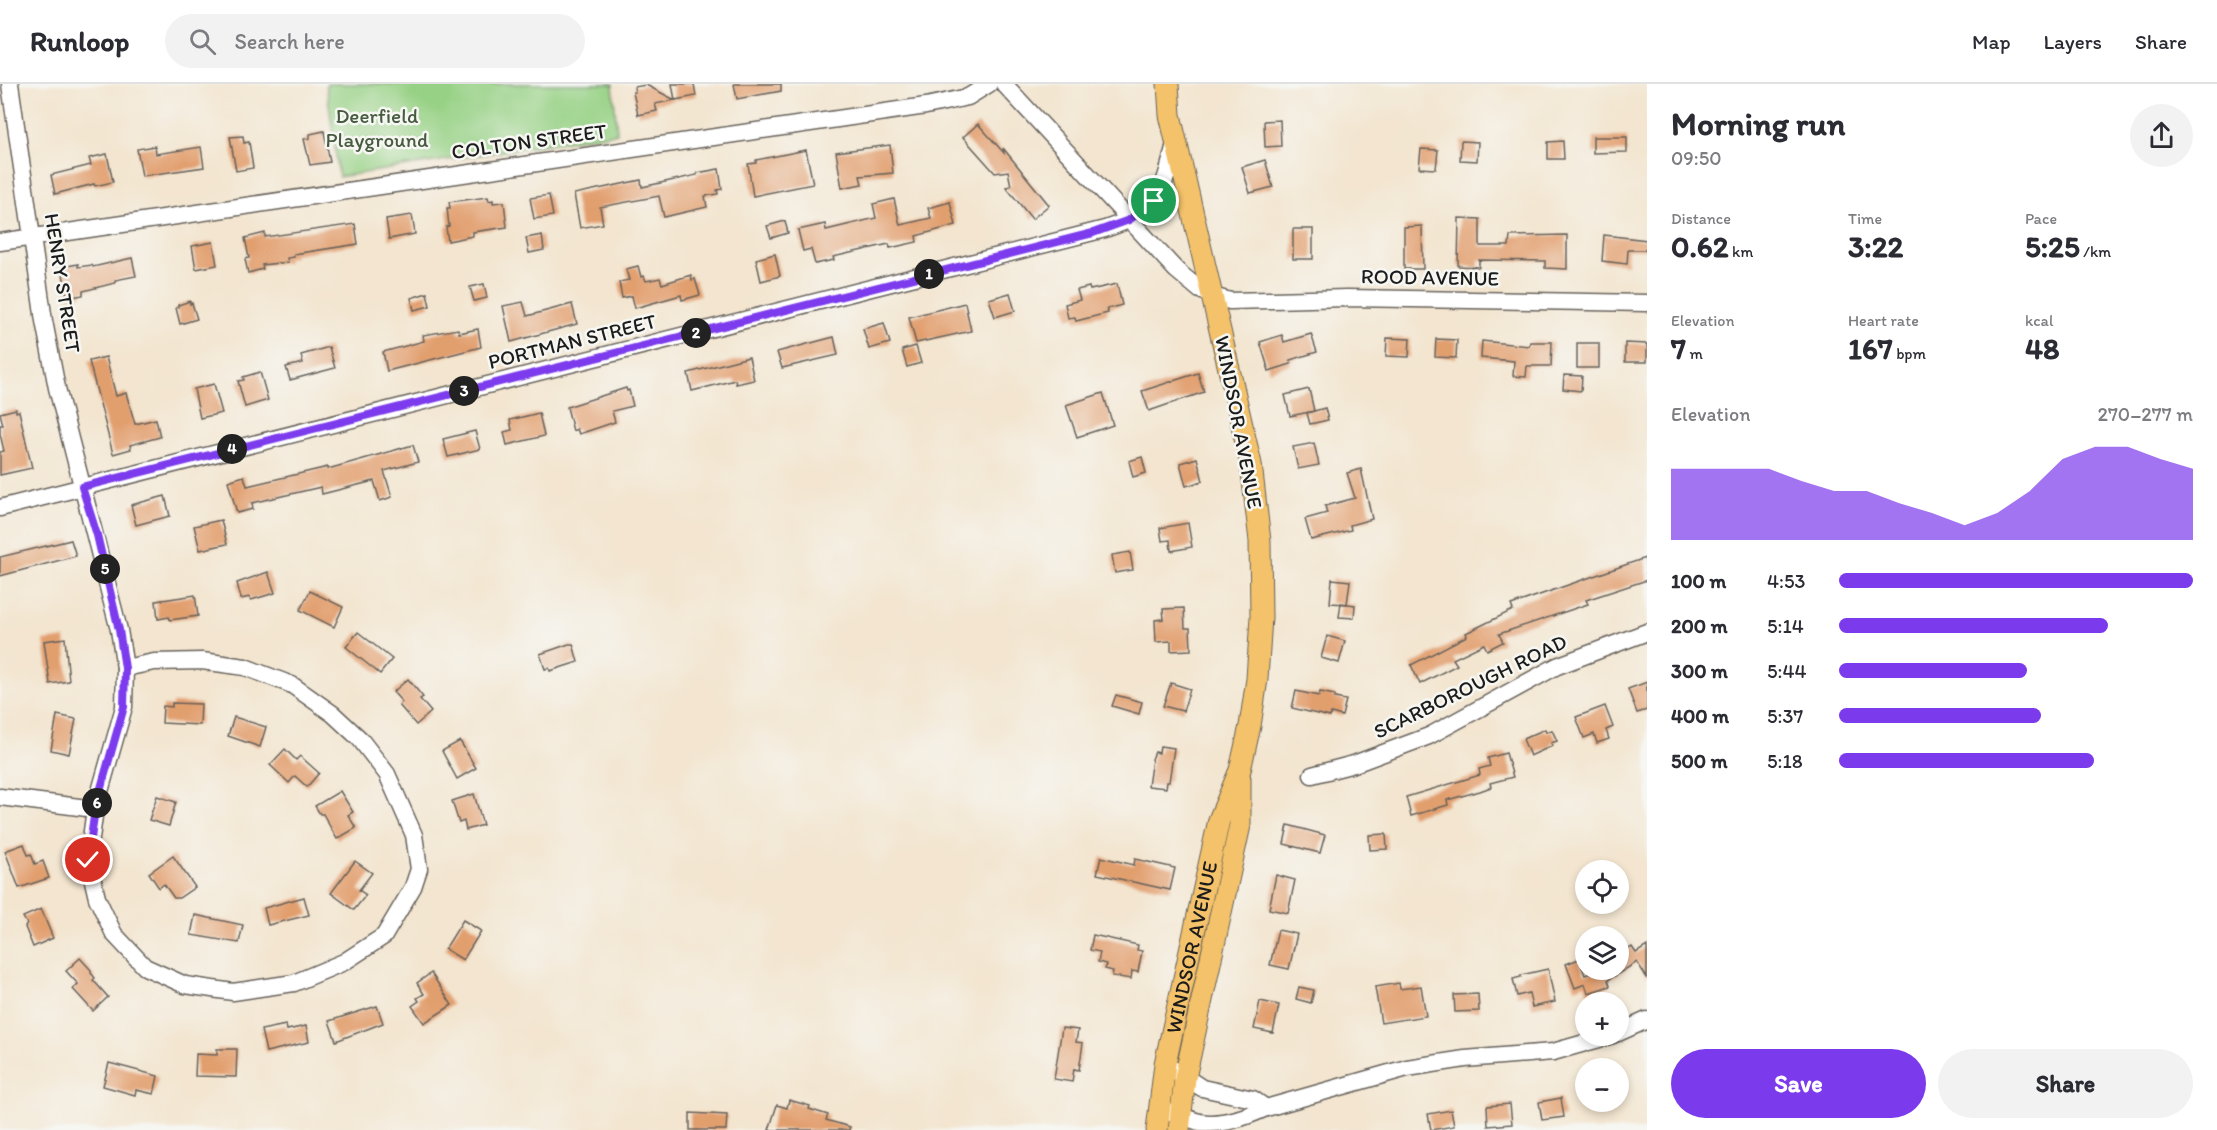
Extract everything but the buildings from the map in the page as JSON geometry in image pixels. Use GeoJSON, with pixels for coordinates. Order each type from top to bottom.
{"type":"FeatureCollection","features":[{"type":"Feature","properties":{"kind":"main road","name":"WINDSOR AVENUE"},"geometry":{"type":"LineString","coordinates":[[1155,84],[1170,115]]}},
{"type":"Feature","properties":{"kind":"main road","name":"WINDSOR AVENUE"},"geometry":{"type":"LineString","coordinates":[[1157,1130],[1165,1064],[1219,820],[1240,770],[1253,706],[1260,648],[1261,582],[1260,541],[1251,464],[1170,115],[1168,84]]}},
{"type":"Feature","properties":{"kind":"main road","name":"WINDSOR AVENUE"},"geometry":{"type":"LineString","coordinates":[[1180,1122],[1185,1078],[1240,825],[1240,770]]}},
{"type":"Feature","properties":{"kind":"street","name":"HENRY STREET"},"geometry":{"type":"LineString","coordinates":[[10,84],[44,321],[57,388],[82,487],[97,535],[119,630],[125,668],[124,707],[95,809],[88,860],[97,898],[114,934],[145,967],[185,985],[233,992],[294,982],[344,962],[384,936],[413,887],[419,869],[414,835],[387,774],[360,739],[340,720],[292,685],[245,668],[202,661],[154,662],[125,668]]}},
{"type":"Feature","properties":{"kind":"street","name":"COLTON STREET"},"geometry":{"type":"LineString","coordinates":[[0,242],[926,106],[968,97],[989,84]]}},
{"type":"Feature","properties":{"kind":"street"},"geometry":{"type":"LineString","coordinates":[[1004,84],[1182,276],[1212,296]]}},
{"type":"Feature","properties":{"kind":"street","name":"PORTMAN STREET"},"geometry":{"type":"LineString","coordinates":[[0,508],[1093,233],[1129,220],[1145,209],[1160,194],[1166,181],[1176,140]]}},
{"type":"Feature","properties":{"kind":"street","name":"ROOD AVENUE"},"geometry":{"type":"LineString","coordinates":[[1212,296],[1223,300],[1239,301],[1326,298],[1647,303]]}},
{"type":"Feature","properties":{"kind":"street","name":"SCARBOROUGH ROAD"},"geometry":{"type":"LineString","coordinates":[[1312,775],[1364,761],[1429,736],[1557,666],[1647,632]]}},
{"type":"Feature","properties":{"kind":"street"},"geometry":{"type":"LineString","coordinates":[[0,797],[95,809]]}},
{"type":"Feature","properties":{"kind":"street"},"geometry":{"type":"LineString","coordinates":[[1629,1028],[1647,1020]]}},
{"type":"Feature","properties":{"kind":"street"},"geometry":{"type":"LineString","coordinates":[[1159,1108],[1180,1122],[1229,1121],[1250,1116],[1266,1108],[1407,1068],[1465,1059],[1553,1052],[1575,1046]]}},
{"type":"Feature","properties":{"kind":"street"},"geometry":{"type":"LineString","coordinates":[[1165,1064],[1202,1088],[1253,1099],[1266,1108]]}},
{"type":"Feature","properties":{"kind":"green space","name":"Deerfield Playground"},"geometry":{"type":"Polygon","coordinates":[[[326,84],[613,84],[617,133],[339,177],[326,84]]]}},
{"type":"Feature","properties":{"kind":"route"},"geometry":{"type":"LineString","coordinates":[[88,860],[95,809],[124,707],[125,668],[119,630],[97,535],[82,487],[1105,230],[1129,220],[1154,201]]}}]}
